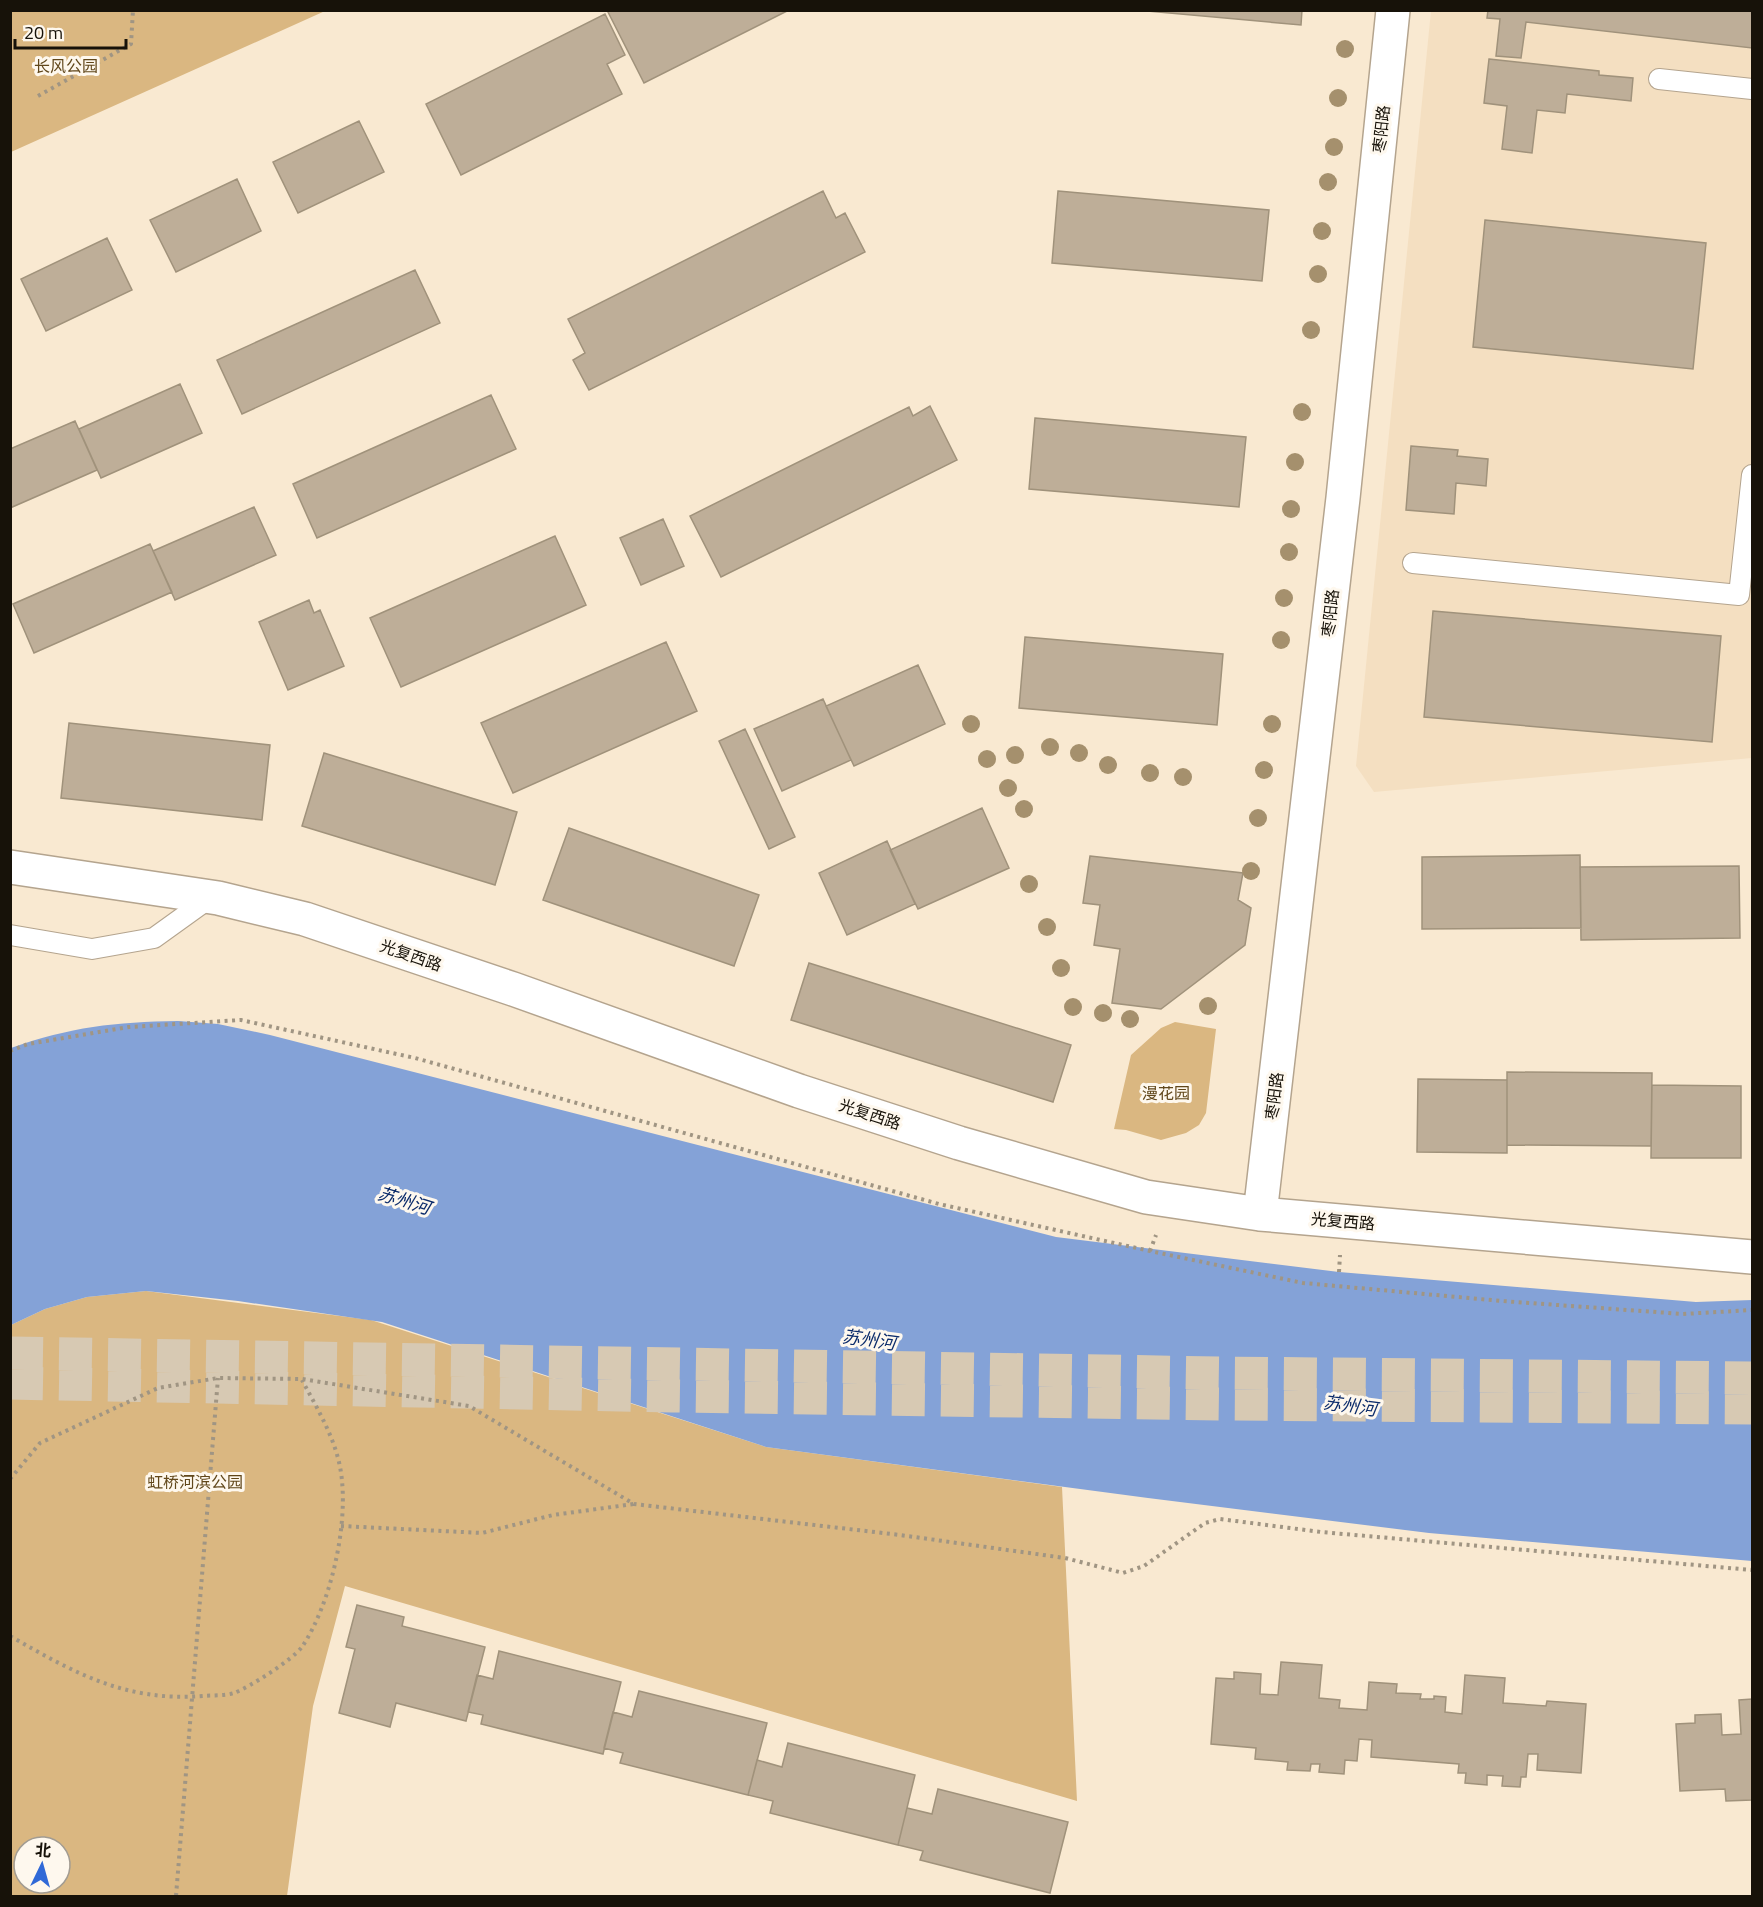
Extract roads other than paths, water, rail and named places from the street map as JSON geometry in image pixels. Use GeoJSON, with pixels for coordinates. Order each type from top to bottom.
{"type":"FeatureCollection","features":[{"type":"Feature","properties":{"kind":"street","name":"枣阳路"},"geometry":{"type":"LineString","coordinates":[[1260,1214],[1342,509],[1393,10]]}},
{"type":"Feature","properties":{"kind":"street","name":"光复西路"},"geometry":{"type":"LineString","coordinates":[[10,867],[211,897],[305,919],[513,989],[799,1091],[959,1143],[1146,1197],[1260,1214],[1752,1257]]}},
{"type":"Feature","properties":{"kind":"lane"},"geometry":{"type":"LineString","coordinates":[[1659,79],[1752,88]]}},
{"type":"Feature","properties":{"kind":"lane"},"geometry":{"type":"LineString","coordinates":[[1413,563],[1739,595],[1752,475]]}},
{"type":"Feature","properties":{"kind":"lane"},"geometry":{"type":"LineString","coordinates":[[10,935],[92,950],[154,938],[211,897]]}},
{"type":"Feature","properties":{"kind":"water","name":"苏州河"},"geometry":{"type":"Polygon","coordinates":[[[178,1021],[218,1024],[270,1035],[1056,1237],[1339,1272],[1696,1302],[1752,1300],[1752,1561],[1429,1533],[766,1447],[382,1322],[238,1301],[146,1291],[87,1297],[45,1309],[11,1325],[11,1048],[73,1030],[178,1021]]]}},
{"type":"Feature","properties":{"kind":"tunnel"},"geometry":{"type":"LineString","coordinates":[[10,1353],[1221,1373],[1752,1378]]}},
{"type":"Feature","properties":{"kind":"tunnel"},"geometry":{"type":"LineString","coordinates":[[10,1383],[1221,1404],[1752,1408]]}},
{"type":"Feature","properties":{"kind":"park label","name":"长风公园"},"geometry":{"type":"Point","coordinates":[66,66]}},
{"type":"Feature","properties":{"kind":"park label","name":"漫花园"},"geometry":{"type":"Point","coordinates":[1166,1093]}},
{"type":"Feature","properties":{"kind":"park label","name":"虹桥河滨公园"},"geometry":{"type":"Point","coordinates":[195,1482]}}]}
